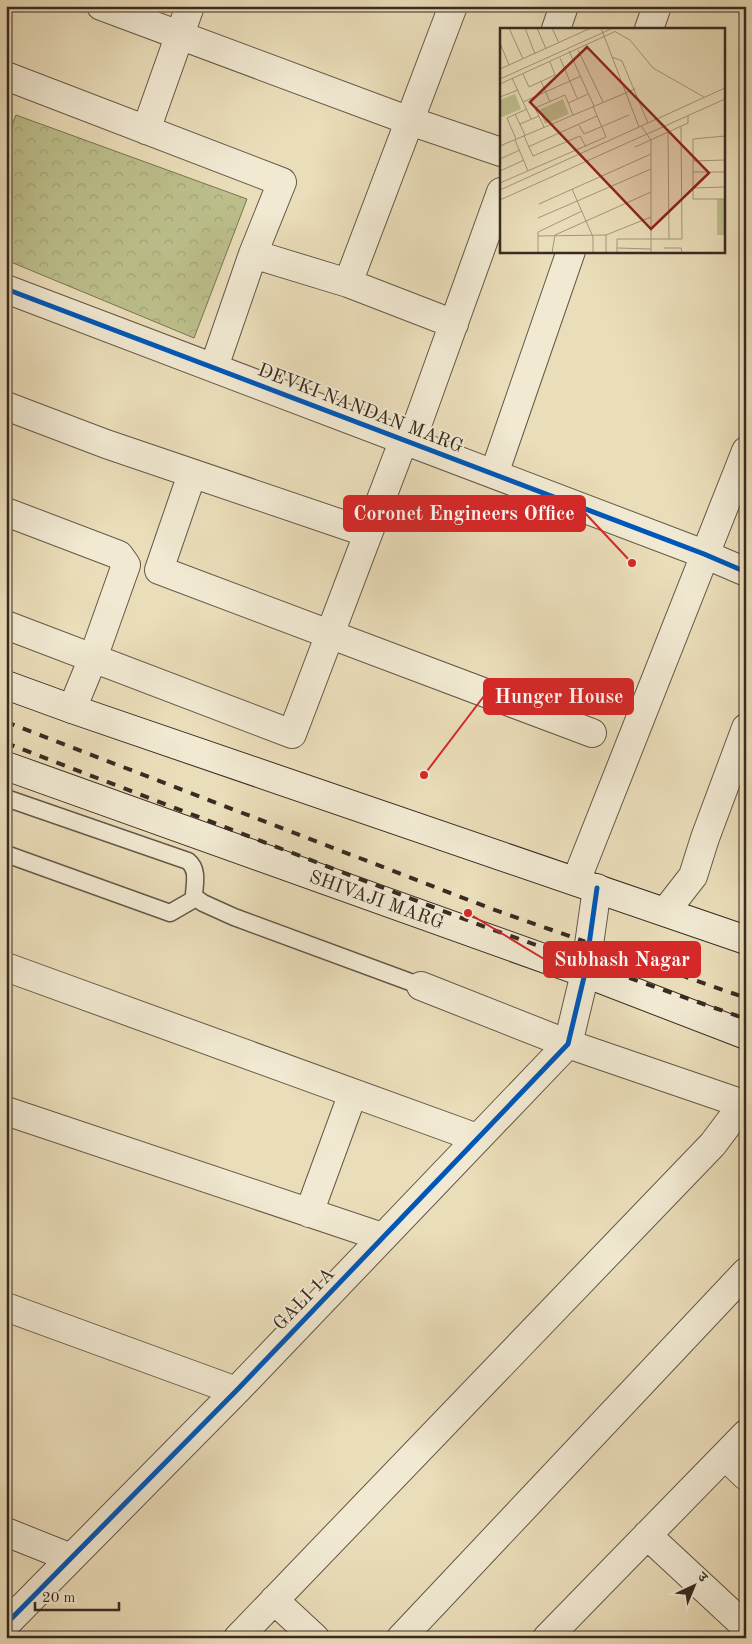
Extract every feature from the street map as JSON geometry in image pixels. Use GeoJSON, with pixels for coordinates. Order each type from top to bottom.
{"type":"FeatureCollection","features":[{"type":"Feature","properties":{"kind":"street"},"geometry":{"type":"LineString","coordinates":[[101,6],[410,121],[500,152]]}},
{"type":"Feature","properties":{"kind":"street"},"geometry":{"type":"LineString","coordinates":[[146,130],[190,6]]}},
{"type":"Feature","properties":{"kind":"street"},"geometry":{"type":"LineString","coordinates":[[348,283],[453,6]]}},
{"type":"Feature","properties":{"kind":"street"},"geometry":{"type":"LineString","coordinates":[[556,28],[564,6]]}},
{"type":"Feature","properties":{"kind":"street"},"geometry":{"type":"LineString","coordinates":[[649,28],[657,6]]}},
{"type":"Feature","properties":{"kind":"street"},"geometry":{"type":"LineString","coordinates":[[6,76],[282,182],[253,254],[214,367]]}},
{"type":"Feature","properties":{"kind":"street"},"geometry":{"type":"LineString","coordinates":[[6,625],[292,734],[368,534],[454,324],[500,195]]}},
{"type":"Feature","properties":{"kind":"street"},"geometry":{"type":"LineString","coordinates":[[494,474],[572,252]]}},
{"type":"Feature","properties":{"kind":"street"},"geometry":{"type":"LineString","coordinates":[[253,254],[348,283],[454,324]]}},
{"type":"Feature","properties":{"kind":"street","name":"DEVKI NANDAN MARG"},"geometry":{"type":"LineString","coordinates":[[6,289],[407,440],[704,554],[746,572]]}},
{"type":"Feature","properties":{"kind":"street"},"geometry":{"type":"LineString","coordinates":[[6,406],[106,444],[368,534]]}},
{"type":"Feature","properties":{"kind":"street"},"geometry":{"type":"LineString","coordinates":[[568,1044],[585,973],[587,884],[704,554],[746,451]]}},
{"type":"Feature","properties":{"kind":"street"},"geometry":{"type":"LineString","coordinates":[[192,474],[159,570],[592,733]]}},
{"type":"Feature","properties":{"kind":"street"},"geometry":{"type":"LineString","coordinates":[[6,512],[119,555],[125,562],[125,569],[93,658],[72,709]]}},
{"type":"Feature","properties":{"kind":"street"},"geometry":{"type":"LineString","coordinates":[[6,685],[746,940]]}},
{"type":"Feature","properties":{"kind":"street"},"geometry":{"type":"LineString","coordinates":[[665,912],[693,876],[705,838],[746,728]]}},
{"type":"Feature","properties":{"kind":"street","name":"SHIVAJI MARG"},"geometry":{"type":"LineString","coordinates":[[6,766],[585,973],[746,1035]]}},
{"type":"Feature","properties":{"kind":"street"},"geometry":{"type":"LineString","coordinates":[[6,967],[477,1138]]}},
{"type":"Feature","properties":{"kind":"street"},"geometry":{"type":"LineString","coordinates":[[238,1638],[713,1144],[744,1105],[568,1044],[421,986]]}},
{"type":"Feature","properties":{"kind":"street","name":"GALI 1A"},"geometry":{"type":"LineString","coordinates":[[6,1624],[236,1391],[568,1044]]}},
{"type":"Feature","properties":{"kind":"street"},"geometry":{"type":"LineString","coordinates":[[309,1212],[353,1093]]}},
{"type":"Feature","properties":{"kind":"street"},"geometry":{"type":"LineString","coordinates":[[6,1111],[382,1237]]}},
{"type":"Feature","properties":{"kind":"street"},"geometry":{"type":"LineString","coordinates":[[401,1638],[746,1272]]}},
{"type":"Feature","properties":{"kind":"street"},"geometry":{"type":"LineString","coordinates":[[6,1307],[236,1391]]}},
{"type":"Feature","properties":{"kind":"street"},"geometry":{"type":"LineString","coordinates":[[547,1638],[746,1434]]}},
{"type":"Feature","properties":{"kind":"street"},"geometry":{"type":"LineString","coordinates":[[725,1456],[746,1476]]}},
{"type":"Feature","properties":{"kind":"street"},"geometry":{"type":"LineString","coordinates":[[6,1532],[71,1558]]}},
{"type":"Feature","properties":{"kind":"street"},"geometry":{"type":"LineString","coordinates":[[647,1535],[746,1627]]}},
{"type":"Feature","properties":{"kind":"street"},"geometry":{"type":"LineString","coordinates":[[274,1600],[315,1638]]}},
{"type":"Feature","properties":{"kind":"lane"},"geometry":{"type":"LineString","coordinates":[[6,798],[188,861],[195,870],[194,894],[203,903],[234,917],[421,986]]}},
{"type":"Feature","properties":{"kind":"lane"},"geometry":{"type":"LineString","coordinates":[[6,854],[170,914],[196,898]]}},
{"type":"Feature","properties":{"kind":"green space"},"geometry":{"type":"Polygon","coordinates":[[[16,115],[247,199],[194,338],[6,260],[6,140],[16,115]]]}},
{"type":"Feature","properties":{"kind":"railway"},"geometry":{"type":"LineString","coordinates":[[6,722],[492,909],[746,998]]}},
{"type":"Feature","properties":{"kind":"railway"},"geometry":{"type":"LineString","coordinates":[[6,743],[485,927],[746,1019]]}},
{"type":"Feature","properties":{"kind":"cycle path"},"geometry":{"type":"LineString","coordinates":[[6,289],[704,554],[746,572]]}},
{"type":"Feature","properties":{"kind":"cycle path"},"geometry":{"type":"LineString","coordinates":[[6,1624],[236,1391],[568,1044],[585,973],[597,888]]}},
{"type":"Feature","properties":{"kind":"place","name":"Coronet Engineers Office"},"geometry":{"type":"Point","coordinates":[632,563]}},
{"type":"Feature","properties":{"kind":"place","name":"Hunger House"},"geometry":{"type":"Point","coordinates":[424,775]}},
{"type":"Feature","properties":{"kind":"place","name":"Subhash Nagar"},"geometry":{"type":"Point","coordinates":[468,913]}}]}
